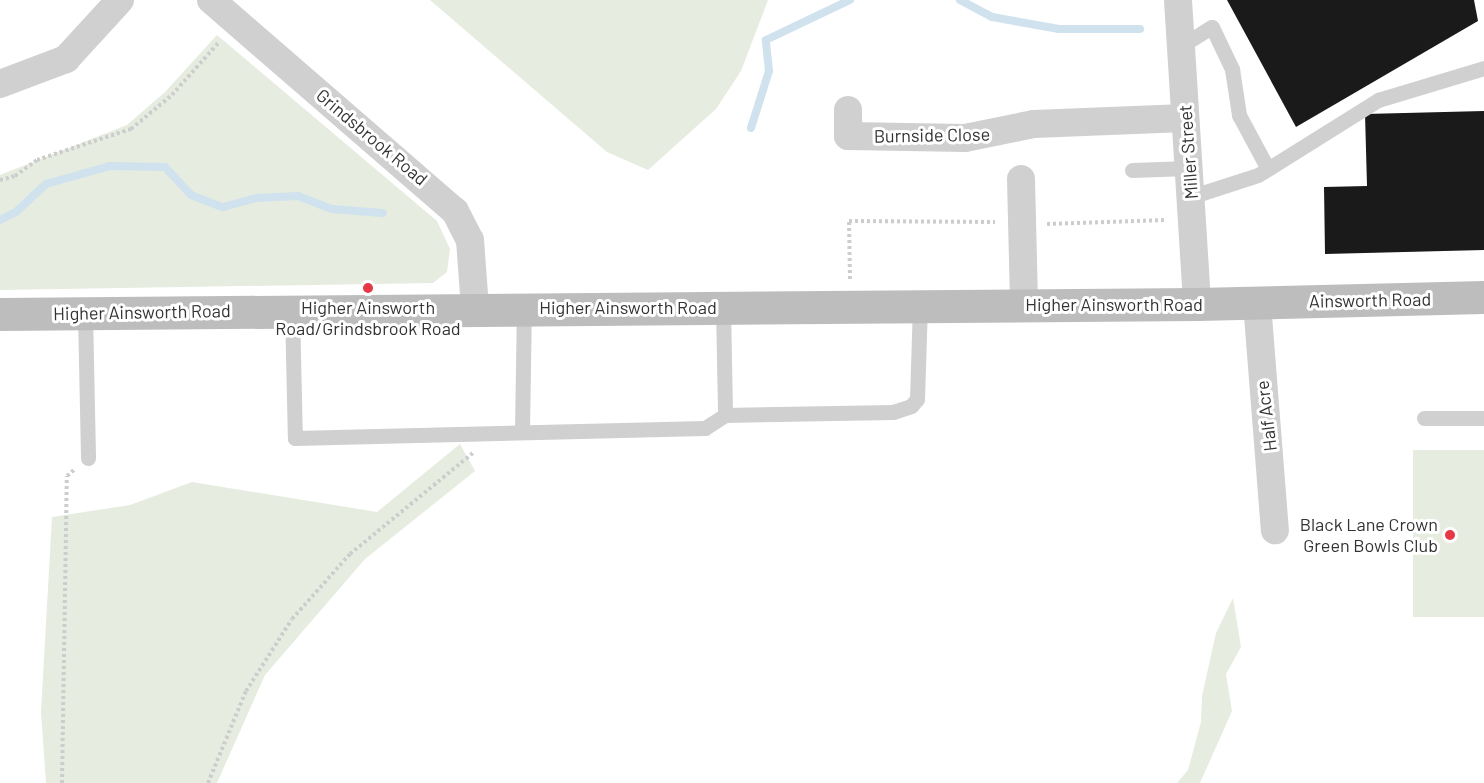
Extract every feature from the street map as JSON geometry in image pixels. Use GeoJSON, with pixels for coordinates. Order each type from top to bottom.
{"type":"FeatureCollection","features":[{"type":"Feature","properties":{"kind":"main road","name":"Ainsworth Road"},"geometry":{"type":"LineString","coordinates":[[1257,303],[1484,297]]}},
{"type":"Feature","properties":{"kind":"main road","name":"Higher Ainsworth Road"},"geometry":{"type":"LineString","coordinates":[[0,314],[524,307],[1257,303]]}},
{"type":"Feature","properties":{"kind":"street"},"geometry":{"type":"LineString","coordinates":[[0,84],[66,59],[120,0]]}},
{"type":"Feature","properties":{"kind":"street","name":"Grindsbrook Road"},"geometry":{"type":"LineString","coordinates":[[211,0],[455,211],[470,240],[475,308]]}},
{"type":"Feature","properties":{"kind":"street","name":"Miller Street"},"geometry":{"type":"LineString","coordinates":[[1178,0],[1197,304]]}},
{"type":"Feature","properties":{"kind":"street","name":"Burnside Close"},"geometry":{"type":"LineString","coordinates":[[848,110],[848,136],[965,138],[1034,124],[1185,118]]}},
{"type":"Feature","properties":{"kind":"street"},"geometry":{"type":"LineString","coordinates":[[1021,179],[1024,305]]}},
{"type":"Feature","properties":{"kind":"street","name":"Half Acre"},"geometry":{"type":"LineString","coordinates":[[1257,303],[1275,530]]}},
{"type":"Feature","properties":{"kind":"lane"},"geometry":{"type":"LineString","coordinates":[[1181,46],[1212,27],[1232,69],[1239,116],[1268,169]]}},
{"type":"Feature","properties":{"kind":"lane"},"geometry":{"type":"LineString","coordinates":[[1191,208],[1268,169],[1378,100],[1484,68]]}},
{"type":"Feature","properties":{"kind":"lane"},"geometry":{"type":"LineString","coordinates":[[1132,170],[1189,168]]}},
{"type":"Feature","properties":{"kind":"lane"},"geometry":{"type":"LineString","coordinates":[[292,310],[295,438],[500,431],[705,428],[725,415],[893,412],[911,406],[917,399],[920,306]]}},
{"type":"Feature","properties":{"kind":"lane"},"geometry":{"type":"LineString","coordinates":[[522,431],[524,307]]}},
{"type":"Feature","properties":{"kind":"lane"},"geometry":{"type":"LineString","coordinates":[[723,307],[725,415]]}},
{"type":"Feature","properties":{"kind":"lane"},"geometry":{"type":"LineString","coordinates":[[85,313],[88,458]]}},
{"type":"Feature","properties":{"kind":"lane"},"geometry":{"type":"LineString","coordinates":[[1424,418],[1484,418]]}},
{"type":"Feature","properties":{"kind":"path"},"geometry":{"type":"LineString","coordinates":[[0,180],[15,176],[36,160],[131,129],[172,95],[237,22]]}},
{"type":"Feature","properties":{"kind":"path"},"geometry":{"type":"LineString","coordinates":[[850,306],[849,221],[1023,223],[1191,208]]}},
{"type":"Feature","properties":{"kind":"path"},"geometry":{"type":"LineString","coordinates":[[208,783],[246,691],[292,619],[350,554],[500,431]]}},
{"type":"Feature","properties":{"kind":"path"},"geometry":{"type":"LineString","coordinates":[[62,783],[67,476],[88,458]]}},
{"type":"Feature","properties":{"kind":"shaded area"},"geometry":{"type":"Polygon","coordinates":[[[430,0],[768,0],[741,71],[716,109],[648,170],[607,152],[430,0]]]}},
{"type":"Feature","properties":{"kind":"shaded area"},"geometry":{"type":"Polygon","coordinates":[[[217,35],[437,221],[450,249],[447,272],[433,283],[0,290],[0,175],[127,125],[165,92],[217,35]]]}},
{"type":"Feature","properties":{"kind":"shaded area"},"geometry":{"type":"Polygon","coordinates":[[[460,444],[475,471],[365,559],[265,675],[217,783],[46,783],[41,712],[52,517],[130,505],[192,482],[377,512],[460,444]]]}},
{"type":"Feature","properties":{"kind":"shaded area","name":"Black Lane Crown Green Bowls Club"},"geometry":{"type":"Polygon","coordinates":[[[1413,450],[1484,450],[1484,617],[1413,617],[1413,450]]]}},
{"type":"Feature","properties":{"kind":"shaded area"},"geometry":{"type":"Polygon","coordinates":[[[1233,598],[1241,647],[1226,674],[1232,711],[1200,783],[1177,783],[1188,770],[1201,722],[1202,696],[1216,633],[1233,598]]]}},
{"type":"Feature","properties":{"kind":"building"},"geometry":{"type":"Polygon","coordinates":[[[1227,0],[1474,0],[1478,21],[1296,127],[1227,0]]]}},
{"type":"Feature","properties":{"kind":"building"},"geometry":{"type":"Polygon","coordinates":[[[1484,111],[1484,250],[1325,254],[1324,187],[1367,186],[1365,114],[1484,111]]]}},
{"type":"Feature","properties":{"kind":"waterway"},"geometry":{"type":"LineString","coordinates":[[751,128],[769,71],[766,40],[850,0]]}},
{"type":"Feature","properties":{"kind":"waterway"},"geometry":{"type":"LineString","coordinates":[[960,0],[992,17],[1059,29],[1140,29]]}},
{"type":"Feature","properties":{"kind":"waterway"},"geometry":{"type":"LineString","coordinates":[[0,220],[16,212],[46,184],[110,166],[165,167],[191,195],[223,207],[257,198],[298,196],[332,209],[383,213]]}},
{"type":"Feature","properties":{"kind":"place","name":"Higher Ainsworth Road/Grindsbrook Road"},"geometry":{"type":"Point","coordinates":[368,288]}},
{"type":"Feature","properties":{"kind":"place","name":"Black Lane Crown Green Bowls Club"},"geometry":{"type":"Point","coordinates":[1450,535]}}]}
